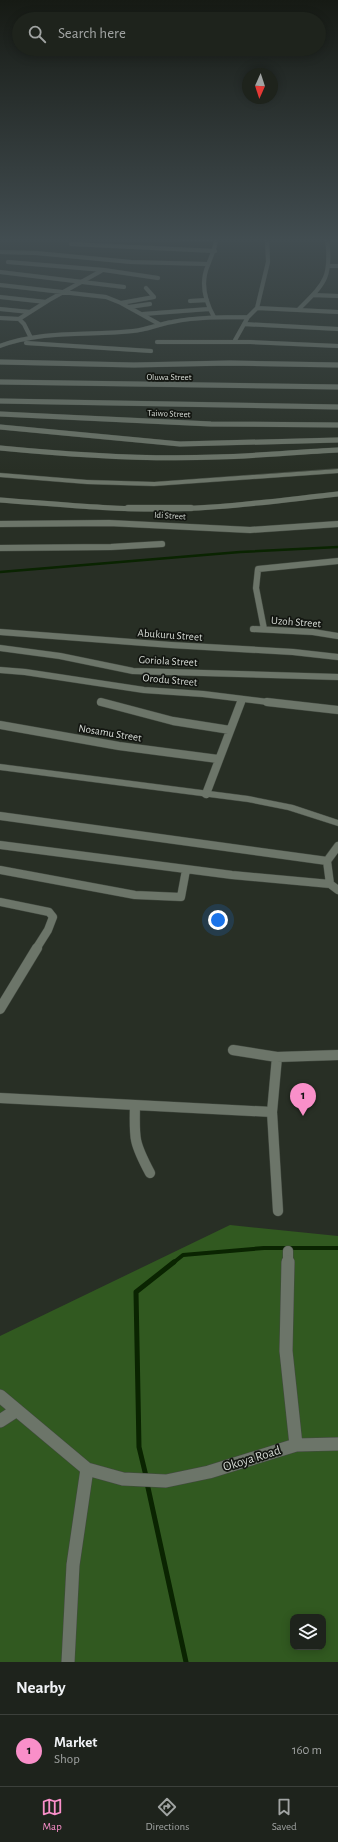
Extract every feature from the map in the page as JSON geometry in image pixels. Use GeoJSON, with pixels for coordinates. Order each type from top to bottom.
{"type":"FeatureCollection","features":[{"type":"Feature","properties":{"kind":"main road"},"geometry":{"type":"LineString","coordinates":[[0,475],[87,482],[154,484],[338,471]]}},
{"type":"Feature","properties":{"kind":"main road"},"geometry":{"type":"LineString","coordinates":[[0,767],[206,794],[248,798],[290,807],[338,822]]}},
{"type":"Feature","properties":{"kind":"street"},"geometry":{"type":"LineString","coordinates":[[0,318],[20,318],[24,316]]}},
{"type":"Feature","properties":{"kind":"street"},"geometry":{"type":"LineString","coordinates":[[145,316],[159,324]]}},
{"type":"Feature","properties":{"kind":"street"},"geometry":{"type":"LineString","coordinates":[[0,346],[20,339],[70,334],[137,332],[159,324],[214,317],[248,317],[234,342]]}},
{"type":"Feature","properties":{"kind":"street"},"geometry":{"type":"LineString","coordinates":[[20,318],[19,319],[24,324],[31,338]]}},
{"type":"Feature","properties":{"kind":"street"},"geometry":{"type":"LineString","coordinates":[[244,324],[338,329]]}},
{"type":"Feature","properties":{"kind":"street"},"geometry":{"type":"LineString","coordinates":[[0,342],[81,345],[151,351]]}},
{"type":"Feature","properties":{"kind":"street"},"geometry":{"type":"LineString","coordinates":[[157,342],[234,342],[338,346]]}},
{"type":"Feature","properties":{"kind":"street"},"geometry":{"type":"LineString","coordinates":[[0,362],[134,365],[230,363],[338,365]]}},
{"type":"Feature","properties":{"kind":"street","name":"Oluwa Street"},"geometry":{"type":"LineString","coordinates":[[0,382],[338,387]]}},
{"type":"Feature","properties":{"kind":"street"},"geometry":{"type":"LineString","coordinates":[[0,401],[85,401],[338,407]]}},
{"type":"Feature","properties":{"kind":"street","name":"Taiwo Street"},"geometry":{"type":"LineString","coordinates":[[0,414],[283,426],[338,425]]}},
{"type":"Feature","properties":{"kind":"street"},"geometry":{"type":"LineString","coordinates":[[0,427],[180,444],[229,444],[338,440]]}},
{"type":"Feature","properties":{"kind":"street"},"geometry":{"type":"LineString","coordinates":[[0,448],[50,454],[96,457],[216,457],[338,450]]}},
{"type":"Feature","properties":{"kind":"street"},"geometry":{"type":"LineString","coordinates":[[0,500],[123,508],[168,509],[254,504],[338,494]]}},
{"type":"Feature","properties":{"kind":"street","name":"Idi Street"},"geometry":{"type":"LineString","coordinates":[[0,524],[102,523],[250,530],[338,524]]}},
{"type":"Feature","properties":{"kind":"street"},"geometry":{"type":"LineString","coordinates":[[0,548],[104,547],[162,544]]}},
{"type":"Feature","properties":{"kind":"street"},"geometry":{"type":"LineString","coordinates":[[264,629],[256,588],[258,569],[338,561]]}},
{"type":"Feature","properties":{"kind":"street","name":"Uzoh Street"},"geometry":{"type":"LineString","coordinates":[[253,630],[264,629],[313,632],[338,636]]}},
{"type":"Feature","properties":{"kind":"street","name":"Abukuru Street"},"geometry":{"type":"LineString","coordinates":[[0,632],[171,645],[293,652],[338,657]]}},
{"type":"Feature","properties":{"kind":"street","name":"Goriola Street"},"geometry":{"type":"LineString","coordinates":[[0,648],[60,656],[133,671],[338,677]]}},
{"type":"Feature","properties":{"kind":"street","name":"Orodu Street"},"geometry":{"type":"LineString","coordinates":[[0,670],[25,672],[144,690],[338,710]]}},
{"type":"Feature","properties":{"kind":"street"},"geometry":{"type":"LineString","coordinates":[[206,794],[218,758],[242,699]]}},
{"type":"Feature","properties":{"kind":"street"},"geometry":{"type":"LineString","coordinates":[[101,702],[173,721],[230,730]]}},
{"type":"Feature","properties":{"kind":"street","name":"Nosamu Street"},"geometry":{"type":"LineString","coordinates":[[0,725],[119,746],[218,758]]}},
{"type":"Feature","properties":{"kind":"street"},"geometry":{"type":"LineString","coordinates":[[0,816],[327,861]]}},
{"type":"Feature","properties":{"kind":"street"},"geometry":{"type":"LineString","coordinates":[[0,845],[186,870],[330,884],[338,890]]}},
{"type":"Feature","properties":{"kind":"street"},"geometry":{"type":"LineString","coordinates":[[330,884],[327,861],[338,846]]}},
{"type":"Feature","properties":{"kind":"street"},"geometry":{"type":"LineString","coordinates":[[0,870],[135,894],[181,897],[186,870]]}},
{"type":"Feature","properties":{"kind":"street"},"geometry":{"type":"LineString","coordinates":[[0,902],[49,912],[53,917],[48,930],[0,1008]]}},
{"type":"Feature","properties":{"kind":"street"},"geometry":{"type":"LineString","coordinates":[[233,1050],[277,1057],[338,1055]]}},
{"type":"Feature","properties":{"kind":"street"},"geometry":{"type":"LineString","coordinates":[[277,1057],[272,1112],[278,1211]]}},
{"type":"Feature","properties":{"kind":"street"},"geometry":{"type":"LineString","coordinates":[[0,1098],[272,1112]]}},
{"type":"Feature","properties":{"kind":"street"},"geometry":{"type":"LineString","coordinates":[[136,1105],[134,1136],[137,1149],[150,1173]]}},
{"type":"Feature","properties":{"kind":"street"},"geometry":{"type":"LineString","coordinates":[[288,1251],[286,1351],[296,1445]]}},
{"type":"Feature","properties":{"kind":"street"},"geometry":{"type":"LineString","coordinates":[[0,1396],[87,1469],[76,1531],[68,1625],[68,1662]]}},
{"type":"Feature","properties":{"kind":"street"},"geometry":{"type":"LineString","coordinates":[[0,1421],[17,1410]]}},
{"type":"Feature","properties":{"kind":"street","name":"Okoya Road"},"geometry":{"type":"LineString","coordinates":[[87,1469],[123,1479],[166,1481],[209,1472],[296,1445],[338,1444]]}},
{"type":"Feature","properties":{"kind":"green space"},"geometry":{"type":"Polygon","coordinates":[[[230,1225],[338,1236],[338,1662],[0,1662],[0,1336],[230,1225]]]}},
{"type":"Feature","properties":{"kind":"waterway"},"geometry":{"type":"LineString","coordinates":[[0,572],[240,552],[338,547]]}},
{"type":"Feature","properties":{"kind":"waterway"},"geometry":{"type":"LineString","coordinates":[[173,1263],[183,1255],[264,1248],[338,1248]]}},
{"type":"Feature","properties":{"kind":"waterway"},"geometry":{"type":"LineString","coordinates":[[146,1476],[139,1447],[136,1292],[174,1262]]}},
{"type":"Feature","properties":{"kind":"waterway"},"geometry":{"type":"LineString","coordinates":[[147,1483],[186,1662]]}},
{"type":"Feature","properties":{"kind":"place","name":"Market"},"geometry":{"type":"Point","coordinates":[303,1116]}}]}
